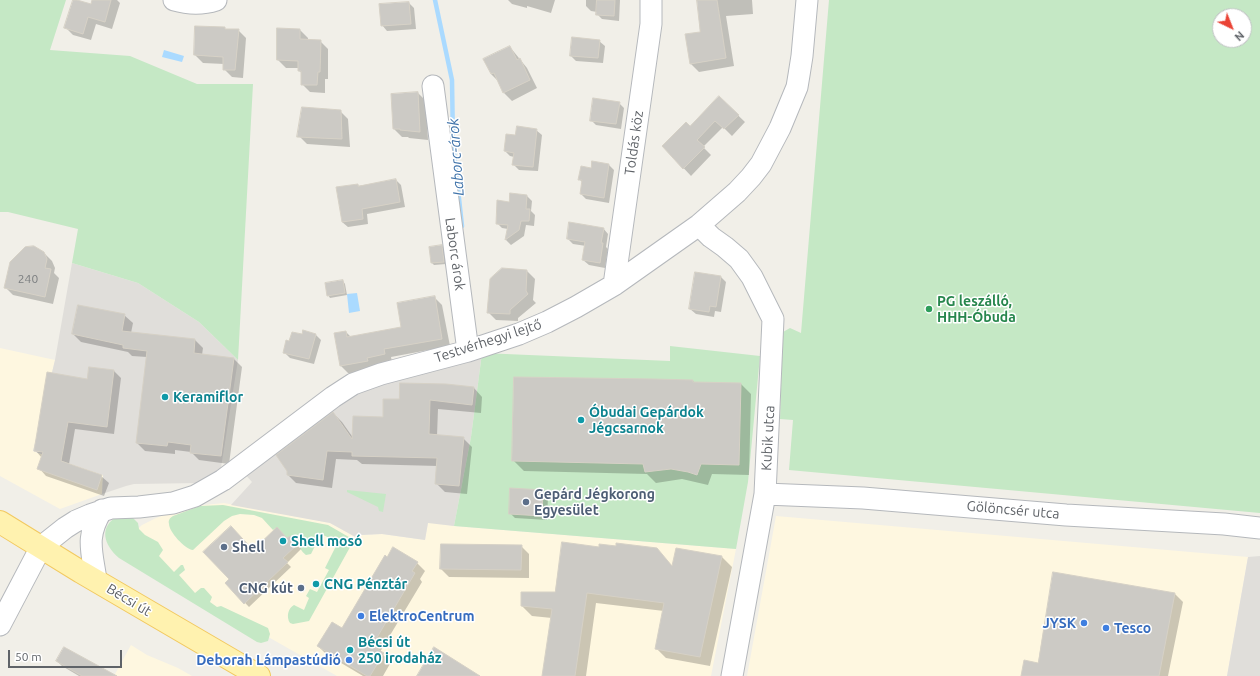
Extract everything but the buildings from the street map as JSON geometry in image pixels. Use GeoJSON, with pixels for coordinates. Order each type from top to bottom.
{"type":"FeatureCollection","features":[{"type":"Feature","properties":{"kind":"main road","name":"Bécsi út"},"geometry":{"type":"LineString","coordinates":[[0,522],[259,676]]}},
{"type":"Feature","properties":{"kind":"street"},"geometry":{"type":"LineString","coordinates":[[174,0],[194,4],[208,3],[216,0]]}},
{"type":"Feature","properties":{"kind":"street","name":"Toldás köz"},"geometry":{"type":"LineString","coordinates":[[614,285],[651,24],[651,0]]}},
{"type":"Feature","properties":{"kind":"street","name":"Testvérhegyi lejtő"},"geometry":{"type":"LineString","coordinates":[[41,547],[76,521],[102,510],[173,503],[195,496],[223,480],[327,401],[353,384],[380,374],[468,351],[519,334],[547,322],[614,285],[698,225],[737,192],[760,164],[780,128],[797,87],[802,56],[807,0]]}},
{"type":"Feature","properties":{"kind":"street","name":"Laborc árok"},"geometry":{"type":"LineString","coordinates":[[433,86],[468,351]]}},
{"type":"Feature","properties":{"kind":"street","name":"Kubik utca"},"geometry":{"type":"LineString","coordinates":[[698,225],[739,259],[752,277],[773,319],[765,494],[732,676]]}},
{"type":"Feature","properties":{"kind":"street","name":"Gölöncsér utca"},"geometry":{"type":"LineString","coordinates":[[765,494],[863,498],[1066,515],[1224,524],[1260,528]]}},
{"type":"Feature","properties":{"kind":"street"},"geometry":{"type":"LineString","coordinates":[[96,580],[90,544],[92,532],[102,510]]}},
{"type":"Feature","properties":{"kind":"street"},"geometry":{"type":"LineString","coordinates":[[0,625],[41,547]]}},
{"type":"Feature","properties":{"kind":"shaded area"},"geometry":{"type":"Polygon","coordinates":[[[72,263],[138,283],[199,322],[238,360],[221,468],[200,483],[134,484],[102,494],[103,475],[33,451],[55,360],[72,263]]]}},
{"type":"Feature","properties":{"kind":"shaded area"},"geometry":{"type":"Polygon","coordinates":[[[0,348],[55,360],[33,451],[103,475],[102,494],[60,509],[0,476],[0,348]]]}},
{"type":"Feature","properties":{"kind":"shaded area"},"geometry":{"type":"Polygon","coordinates":[[[482,353],[471,437],[454,526],[428,523],[425,540],[382,534],[361,535],[359,539],[330,523],[231,505],[252,482],[243,472],[358,391],[482,353]]]}},
{"type":"Feature","properties":{"kind":"shaded area"},"geometry":{"type":"Polygon","coordinates":[[[224,503],[330,523],[359,539],[361,535],[382,534],[425,540],[428,522],[454,526],[736,549],[711,676],[337,676],[122,554],[129,537],[142,525],[156,518],[180,509],[224,503]]]}},
{"type":"Feature","properties":{"kind":"shaded area"},"geometry":{"type":"Polygon","coordinates":[[[776,516],[1248,557],[1227,676],[747,676],[776,516]]]}},
{"type":"Feature","properties":{"kind":"shaded area"},"geometry":{"type":"Polygon","coordinates":[[[1260,556],[1260,676],[1227,676],[1248,557],[1260,556]]]}},
{"type":"Feature","properties":{"kind":"shaded area"},"geometry":{"type":"Polygon","coordinates":[[[131,645],[147,655],[178,668],[192,676],[114,676],[131,645]]]}},
{"type":"Feature","properties":{"kind":"green space"},"geometry":{"type":"Polygon","coordinates":[[[0,0],[66,0],[50,50],[130,56],[197,84],[253,84],[238,360],[199,322],[138,283],[72,263],[78,229],[8,212],[0,212],[0,0]]]}},
{"type":"Feature","properties":{"kind":"green space"},"geometry":{"type":"Polygon","coordinates":[[[829,0],[1260,0],[1260,513],[789,470],[793,420],[780,419],[783,332],[790,328],[801,333],[829,0]]]}},
{"type":"Feature","properties":{"kind":"green space"},"geometry":{"type":"Polygon","coordinates":[[[670,346],[760,356],[748,482],[736,549],[454,526],[471,437],[482,353],[670,361],[670,346]]]}},
{"type":"Feature","properties":{"kind":"green space"},"geometry":{"type":"Polygon","coordinates":[[[347,490],[386,494],[383,512],[379,511],[378,507],[347,492],[347,490]]]}},
{"type":"Feature","properties":{"kind":"green space"},"geometry":{"type":"Polygon","coordinates":[[[223,505],[328,525],[354,540],[309,621],[293,624],[290,623],[288,618],[289,610],[294,605],[304,610],[309,598],[306,596],[310,589],[317,592],[329,570],[325,568],[338,542],[321,534],[311,554],[306,555],[298,543],[290,536],[287,538],[277,527],[273,530],[262,518],[254,515],[240,514],[232,516],[224,521],[193,550],[186,547],[174,535],[169,523],[170,518],[173,516],[200,506],[223,505]]]}},
{"type":"Feature","properties":{"kind":"green space"},"geometry":{"type":"Polygon","coordinates":[[[118,516],[131,516],[138,523],[139,529],[145,535],[158,542],[163,550],[159,556],[174,572],[181,565],[183,565],[185,570],[179,575],[195,593],[201,588],[204,588],[212,597],[210,602],[217,607],[221,606],[268,628],[270,634],[268,641],[261,643],[257,642],[119,558],[110,548],[105,536],[108,525],[118,516]]]}},
{"type":"Feature","properties":{"kind":"water"},"geometry":{"type":"Polygon","coordinates":[[[164,50],[184,56],[182,62],[162,57],[164,50]]]}},
{"type":"Feature","properties":{"kind":"water"},"geometry":{"type":"Polygon","coordinates":[[[357,293],[360,311],[349,313],[347,294],[357,293]]]}},
{"type":"Feature","properties":{"kind":"waterway","name":"Laborc-árok"},"geometry":{"type":"LineString","coordinates":[[435,0],[452,80],[453,143],[462,226]]}},
{"type":"Feature","properties":{"kind":"place","name":"PG leszálló, HHH-Óbuda"},"geometry":{"type":"Point","coordinates":[929,309]}},
{"type":"Feature","properties":{"kind":"place","name":"Keramiflor"},"geometry":{"type":"Point","coordinates":[165,397]}},
{"type":"Feature","properties":{"kind":"place","name":"Óbudai Gepárdok Jégcsarnok"},"geometry":{"type":"Point","coordinates":[581,420]}},
{"type":"Feature","properties":{"kind":"place","name":"Gepárd Jégkorong Egyesület"},"geometry":{"type":"Point","coordinates":[526,502]}},
{"type":"Feature","properties":{"kind":"place","name":"Shell mosó"},"geometry":{"type":"Point","coordinates":[283,541]}},
{"type":"Feature","properties":{"kind":"place","name":"Shell"},"geometry":{"type":"Point","coordinates":[224,547]}},
{"type":"Feature","properties":{"kind":"place","name":"CNG Pénztár"},"geometry":{"type":"Point","coordinates":[316,584]}},
{"type":"Feature","properties":{"kind":"place","name":"CNG kút"},"geometry":{"type":"Point","coordinates":[301,588]}},
{"type":"Feature","properties":{"kind":"place","name":"ElektroCentrum"},"geometry":{"type":"Point","coordinates":[361,616]}},
{"type":"Feature","properties":{"kind":"place","name":"JYSK"},"geometry":{"type":"Point","coordinates":[1084,623]}},
{"type":"Feature","properties":{"kind":"place","name":"Tesco"},"geometry":{"type":"Point","coordinates":[1106,628]}},
{"type":"Feature","properties":{"kind":"place","name":"Bécsi út 250 irodaház"},"geometry":{"type":"Point","coordinates":[350,650]}},
{"type":"Feature","properties":{"kind":"place","name":"Deborah Lámpastúdió"},"geometry":{"type":"Point","coordinates":[349,660]}}]}
